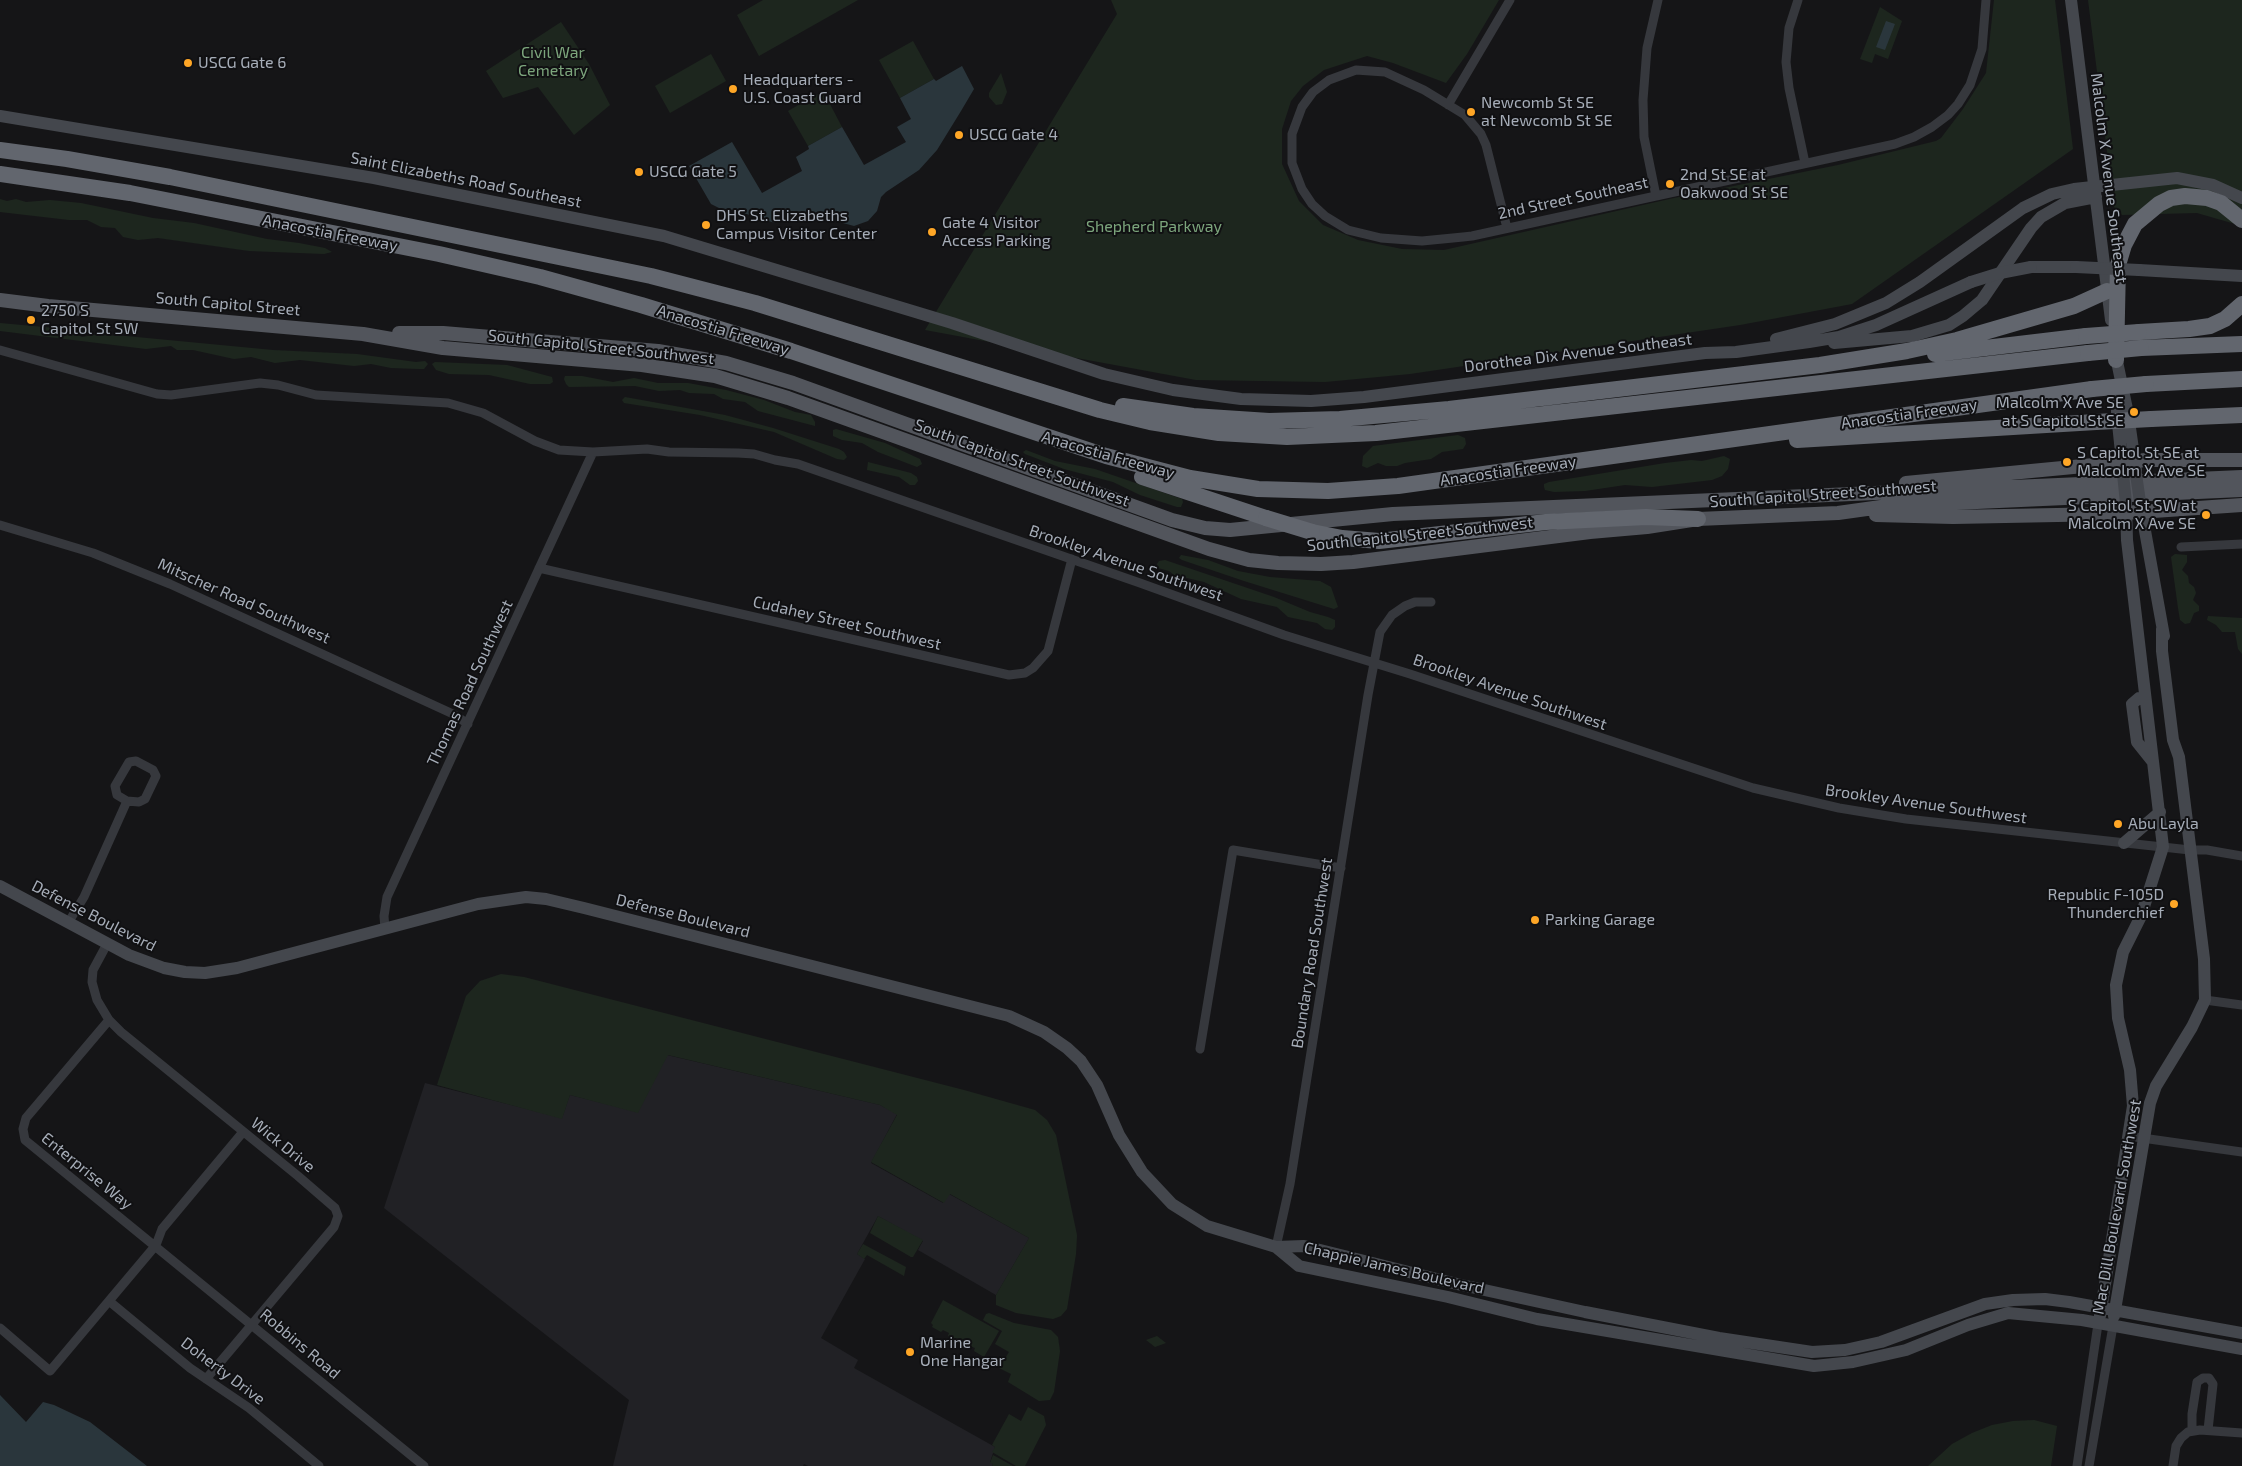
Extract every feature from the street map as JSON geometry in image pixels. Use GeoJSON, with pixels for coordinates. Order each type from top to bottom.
{"type":"FeatureCollection","features":[{"type":"Feature","properties":{"kind":"highway","name":"Anacostia Freeway"},"geometry":{"type":"LineString","coordinates":[[0,150],[92,163],[178,179],[642,274],[756,303],[980,372],[1028,389],[1150,422],[1218,433],[1305,437],[1393,432],[2087,344],[2140,340],[2242,344]]}},
{"type":"Feature","properties":{"kind":"highway","name":"Anacostia Freeway"},"geometry":{"type":"LineString","coordinates":[[0,174],[130,193],[489,265],[607,295],[790,351],[1106,456],[1190,478],[1258,489],[1328,491],[1398,486],[2092,389],[2242,379]]}},
{"type":"Feature","properties":{"kind":"highway"},"geometry":{"type":"LineString","coordinates":[[2116,360],[2118,265],[2127,238],[2140,218],[2164,201],[2192,196],[2222,203],[2242,220]]}},
{"type":"Feature","properties":{"kind":"highway"},"geometry":{"type":"LineString","coordinates":[[980,372],[1136,408],[1233,420],[1293,421],[1350,419],[1427,412],[1820,365],[1907,351],[1956,340],[2082,304],[2107,291]]}},
{"type":"Feature","properties":{"kind":"highway"},"geometry":{"type":"LineString","coordinates":[[2140,340],[2210,326],[2224,320],[2242,304]]}},
{"type":"Feature","properties":{"kind":"highway"},"geometry":{"type":"LineString","coordinates":[[741,337],[789,358],[1312,532],[1355,540],[1380,541],[1546,522],[1646,517],[1698,519]]}},
{"type":"Feature","properties":{"kind":"highway"},"geometry":{"type":"LineString","coordinates":[[1820,365],[1854,364],[2087,344]]}},
{"type":"Feature","properties":{"kind":"highway"},"geometry":{"type":"LineString","coordinates":[[1673,448],[1723,448],[1852,436],[2242,415]]}},
{"type":"Feature","properties":{"kind":"main road","name":"South Capitol Street"},"geometry":{"type":"LineString","coordinates":[[0,300],[363,334]]}},
{"type":"Feature","properties":{"kind":"main road"},"geometry":{"type":"LineString","coordinates":[[363,334],[443,333],[658,351],[718,361],[793,383],[1160,516],[1205,528],[1250,529],[1375,515],[2242,477]]}},
{"type":"Feature","properties":{"kind":"main road","name":"South Capitol Street Southwest"},"geometry":{"type":"LineString","coordinates":[[363,334],[443,348],[656,367],[725,378],[788,398],[1223,554],[1263,562],[1308,564],[1344,562],[1646,527],[1698,519],[1838,513],[1888,506],[2242,490]]}},
{"type":"Feature","properties":{"kind":"main road"},"geometry":{"type":"LineString","coordinates":[[1814,496],[1866,487],[2242,460]]}},
{"type":"Feature","properties":{"kind":"main road"},"geometry":{"type":"LineString","coordinates":[[1838,513],[1953,517],[2242,505]]}},
{"type":"Feature","properties":{"kind":"street"},"geometry":{"type":"LineString","coordinates":[[1448,105],[1510,0]]}},
{"type":"Feature","properties":{"kind":"street"},"geometry":{"type":"LineString","coordinates":[[1656,196],[1644,137],[1643,100],[1647,48],[1658,0]]}},
{"type":"Feature","properties":{"kind":"street"},"geometry":{"type":"LineString","coordinates":[[1798,0],[1790,28],[1786,62],[1789,88],[1806,163]]}},
{"type":"Feature","properties":{"kind":"street","name":"2nd Street Southeast"},"geometry":{"type":"LineString","coordinates":[[1507,228],[1483,137],[1471,121],[1410,82],[1375,70],[1356,70],[1337,76],[1313,92],[1302,108],[1294,125],[1291,144],[1292,162],[1298,181],[1307,197],[1318,210],[1340,226],[1364,235],[1412,240],[1458,238],[1507,228],[1656,196],[1901,142],[1926,131],[1948,115],[1966,92],[1979,64],[1983,42],[1986,0]]}},
{"type":"Feature","properties":{"kind":"street","name":"Malcolm X Avenue Southeast"},"geometry":{"type":"LineString","coordinates":[[2071,0],[2116,360],[2128,414],[2129,468],[2134,508]]}},
{"type":"Feature","properties":{"kind":"street","name":"Saint Elizabeths Road Southeast"},"geometry":{"type":"LineString","coordinates":[[0,116],[374,178],[655,234],[918,312]]}},
{"type":"Feature","properties":{"kind":"street"},"geometry":{"type":"LineString","coordinates":[[1809,342],[1843,343],[1904,337],[1927,333],[1949,325],[1964,316],[1982,300],[2031,228],[2041,217],[2065,203],[2095,192],[2168,178],[2186,178],[2213,185],[2242,198]]}},
{"type":"Feature","properties":{"kind":"street"},"geometry":{"type":"LineString","coordinates":[[1705,353],[1735,345],[1802,334],[1861,314],[1908,289],[2038,200],[2059,192],[2095,192]]}},
{"type":"Feature","properties":{"kind":"street","name":"Dorothea Dix Avenue Southeast"},"geometry":{"type":"LineString","coordinates":[[918,312],[997,337],[1088,370],[1122,379],[1190,393],[1259,400],[1311,401],[1364,397],[1705,353],[1736,352],[1809,342],[1876,326],[1971,282],[2031,267],[2076,267],[2238,276]]}},
{"type":"Feature","properties":{"kind":"street","name":"Brookley Avenue Southwest"},"geometry":{"type":"LineString","coordinates":[[0,350],[162,395],[260,383],[278,385],[316,395],[448,403],[483,413],[536,441],[559,450],[593,452],[647,449],[669,452],[754,454],[798,464],[1284,635],[1482,697],[1688,768],[1782,796],[1858,812],[1906,819],[2190,850],[2207,850],[2242,856]]}},
{"type":"Feature","properties":{"kind":"street","name":"Thomas Road Southwest"},"geometry":{"type":"LineString","coordinates":[[385,929],[384,916],[387,897],[593,452]]}},
{"type":"Feature","properties":{"kind":"street","name":"Mac Dill Boulevard Southwest"},"geometry":{"type":"LineString","coordinates":[[2082,1466],[2098,1324],[2133,1106],[2130,1070],[2118,1018],[2116,985],[2123,952],[2141,916],[2163,847],[2127,540],[2134,508]]}},
{"type":"Feature","properties":{"kind":"street","name":"Mac Dill Boulevard Southwest"},"geometry":{"type":"LineString","coordinates":[[2082,1466],[2116,1310],[2150,1103],[2156,1086],[2192,1027],[2205,1000],[2204,959],[2179,757],[2173,740],[2162,651],[2162,629],[2134,508]]}},
{"type":"Feature","properties":{"kind":"street","name":"Mitscher Road Southwest"},"geometry":{"type":"LineString","coordinates":[[0,525],[93,553],[170,584],[444,710],[468,724]]}},
{"type":"Feature","properties":{"kind":"street"},"geometry":{"type":"LineString","coordinates":[[2181,547],[2242,544]]}},
{"type":"Feature","properties":{"kind":"street","name":"Cudahey Street Southwest"},"geometry":{"type":"LineString","coordinates":[[539,568],[1008,675],[1025,673],[1033,668],[1048,651],[1072,560]]}},
{"type":"Feature","properties":{"kind":"street","name":"Boundary Road Southwest"},"geometry":{"type":"LineString","coordinates":[[1276,1247],[1290,1184],[1368,694],[1376,663],[1380,632],[1392,614],[1415,602],[1431,602]]}},
{"type":"Feature","properties":{"kind":"street","name":"Mac Dill Boulevard Southwest"},"geometry":{"type":"LineString","coordinates":[[2138,626],[2136,654],[2138,698],[2132,704],[2137,742],[2153,762]]}},
{"type":"Feature","properties":{"kind":"street"},"geometry":{"type":"LineString","coordinates":[[136,761],[153,770],[156,776],[145,799],[139,802],[127,801],[117,795],[115,786],[129,762],[136,761]]}},
{"type":"Feature","properties":{"kind":"street"},"geometry":{"type":"LineString","coordinates":[[68,923],[84,897],[127,801]]}},
{"type":"Feature","properties":{"kind":"street"},"geometry":{"type":"LineString","coordinates":[[2124,843],[2160,812]]}},
{"type":"Feature","properties":{"kind":"street"},"geometry":{"type":"LineString","coordinates":[[1200,1048],[1233,850],[1341,868]]}},
{"type":"Feature","properties":{"kind":"street","name":"Defense Boulevard"},"geometry":{"type":"LineString","coordinates":[[0,886],[107,944],[137,958],[164,968],[185,972],[205,973],[242,967],[487,902],[512,898],[541,898],[1018,1019],[1044,1032],[1067,1048],[1081,1061],[1097,1085],[1132,1159],[1149,1181],[1172,1204],[1214,1230],[1276,1247]]}},
{"type":"Feature","properties":{"kind":"street","name":"Wick Drive"},"geometry":{"type":"LineString","coordinates":[[107,944],[93,970],[92,982],[94,994],[109,1020],[121,1032],[329,1202],[335,1208],[338,1216],[334,1227],[206,1379]]}},
{"type":"Feature","properties":{"kind":"street"},"geometry":{"type":"LineString","coordinates":[[2205,1000],[2242,1005]]}},
{"type":"Feature","properties":{"kind":"street","name":"Enterprise Way"},"geometry":{"type":"LineString","coordinates":[[109,1020],[28,1116],[23,1126],[23,1133],[30,1145],[156,1245]]}},
{"type":"Feature","properties":{"kind":"street"},"geometry":{"type":"LineString","coordinates":[[0,1328],[50,1371],[156,1245],[162,1229],[244,1132]]}},
{"type":"Feature","properties":{"kind":"street"},"geometry":{"type":"LineString","coordinates":[[2128,1136],[2242,1152]]}},
{"type":"Feature","properties":{"kind":"street","name":"Robbins Road"},"geometry":{"type":"LineString","coordinates":[[156,1245],[424,1466]]}},
{"type":"Feature","properties":{"kind":"street","name":"Chappie James Boulevard"},"geometry":{"type":"LineString","coordinates":[[1276,1247],[1304,1246],[1458,1284],[1585,1312],[1719,1338],[1812,1352],[1845,1350],[1882,1342],[1986,1304],[2013,1300],[2045,1299],[2242,1332]]}},
{"type":"Feature","properties":{"kind":"street","name":"Chappie James Boulevard"},"geometry":{"type":"LineString","coordinates":[[1276,1247],[1299,1266],[1448,1297],[1537,1319],[1814,1366],[1853,1362],[1906,1350],[1968,1325],[2008,1313],[2037,1315],[2113,1326],[2242,1349]]}},
{"type":"Feature","properties":{"kind":"street","name":"Doherty Drive"},"geometry":{"type":"LineString","coordinates":[[109,1301],[206,1379],[249,1408],[319,1466]]}},
{"type":"Feature","properties":{"kind":"street"},"geometry":{"type":"LineString","coordinates":[[2192,1431],[2192,1414],[2197,1382],[2203,1378],[2209,1378],[2213,1384],[2208,1430]]}},
{"type":"Feature","properties":{"kind":"street"},"geometry":{"type":"LineString","coordinates":[[2173,1466],[2177,1443],[2183,1436],[2192,1431],[2242,1432]]}},
{"type":"Feature","properties":{"kind":"shaded area"},"geometry":{"type":"Polygon","coordinates":[[[1886,21],[1895,24],[1885,50],[1876,47],[1886,21]]]}},
{"type":"Feature","properties":{"kind":"shaded area"},"geometry":{"type":"Polygon","coordinates":[[[962,66],[974,89],[961,111],[937,150],[919,170],[881,197],[877,211],[868,221],[854,226],[817,216],[775,223],[734,210],[719,208],[711,204],[689,166],[732,142],[762,193],[802,171],[796,157],[809,149],[808,146],[842,127],[864,165],[906,142],[897,127],[911,119],[900,98],[962,66]]]}},
{"type":"Feature","properties":{"kind":"shaded area"},"geometry":{"type":"Polygon","coordinates":[[[667,1055],[880,1105],[897,1114],[871,1163],[943,1203],[949,1194],[1029,1238],[996,1295],[918,1250],[923,1241],[878,1216],[857,1254],[865,1259],[821,1338],[858,1360],[854,1368],[995,1447],[990,1462],[993,1464],[992,1466],[808,1466],[804,1464],[803,1466],[613,1466],[629,1400],[384,1208],[425,1083],[562,1118],[570,1095],[638,1112],[667,1055]]]}},
{"type":"Feature","properties":{"kind":"shaded area"},"geometry":{"type":"Polygon","coordinates":[[[0,1395],[26,1422],[43,1402],[54,1405],[90,1422],[147,1466],[0,1466],[0,1395]]]}},
{"type":"Feature","properties":{"kind":"green space"},"geometry":{"type":"Polygon","coordinates":[[[763,0],[858,0],[759,56],[737,15],[763,0]]]}},
{"type":"Feature","properties":{"kind":"green space","name":"Shepherd Parkway"},"geometry":{"type":"Polygon","coordinates":[[[1111,0],[1499,0],[1467,54],[1446,83],[1393,63],[1367,56],[1324,70],[1303,86],[1291,101],[1282,129],[1282,164],[1299,201],[1323,225],[1358,240],[1402,249],[1444,250],[1674,198],[1838,165],[1936,141],[1941,138],[1963,109],[1986,73],[1994,0],[2055,0],[2073,149],[1852,304],[1740,325],[1410,374],[1325,382],[1196,380],[925,330],[1117,14],[1111,0]]]}},
{"type":"Feature","properties":{"kind":"green space"},"geometry":{"type":"Polygon","coordinates":[[[2088,0],[2242,0],[2242,226],[2197,213],[2122,215],[2114,207],[2088,0]]]}},
{"type":"Feature","properties":{"kind":"green space"},"geometry":{"type":"Polygon","coordinates":[[[1880,7],[1902,21],[1888,59],[1875,54],[1872,63],[1860,59],[1880,7]]]}},
{"type":"Feature","properties":{"kind":"green space","name":"Civil War Cemetary"},"geometry":{"type":"Polygon","coordinates":[[[561,22],[589,64],[610,105],[574,135],[538,87],[503,98],[486,71],[561,22]]]}},
{"type":"Feature","properties":{"kind":"green space"},"geometry":{"type":"Polygon","coordinates":[[[913,41],[934,79],[900,98],[879,60],[913,41]]]}},
{"type":"Feature","properties":{"kind":"green space"},"geometry":{"type":"Polygon","coordinates":[[[711,54],[726,81],[670,113],[655,86],[711,54]]]}},
{"type":"Feature","properties":{"kind":"green space"},"geometry":{"type":"Polygon","coordinates":[[[1001,73],[1007,92],[1002,104],[996,105],[989,97],[989,93],[1001,73]]]}},
{"type":"Feature","properties":{"kind":"green space"},"geometry":{"type":"Polygon","coordinates":[[[823,91],[842,127],[808,146],[788,111],[823,91]]]}},
{"type":"Feature","properties":{"kind":"green space"},"geometry":{"type":"Polygon","coordinates":[[[0,199],[7,201],[16,199],[26,202],[50,200],[81,203],[153,218],[194,223],[267,239],[325,248],[332,252],[324,254],[249,251],[158,238],[138,240],[123,237],[115,228],[101,227],[87,220],[69,220],[0,212],[0,199]]]}},
{"type":"Feature","properties":{"kind":"green space"},"geometry":{"type":"Polygon","coordinates":[[[0,323],[66,329],[82,337],[94,335],[126,336],[273,350],[357,354],[416,362],[425,361],[428,364],[424,369],[419,369],[391,368],[371,364],[354,366],[300,360],[275,363],[251,357],[234,359],[193,350],[177,350],[171,346],[146,349],[0,331],[0,323]]]}},
{"type":"Feature","properties":{"kind":"green space"},"geometry":{"type":"Polygon","coordinates":[[[435,362],[507,365],[552,377],[553,382],[550,384],[530,384],[489,375],[449,374],[436,370],[432,364],[435,362]]]}},
{"type":"Feature","properties":{"kind":"green space"},"geometry":{"type":"Polygon","coordinates":[[[565,376],[582,376],[613,382],[634,378],[658,383],[688,383],[726,390],[764,400],[795,412],[811,415],[815,426],[758,411],[745,402],[723,399],[714,394],[689,393],[680,390],[659,391],[635,386],[569,387],[564,379],[565,376]]]}},
{"type":"Feature","properties":{"kind":"green space"},"geometry":{"type":"Polygon","coordinates":[[[625,397],[725,415],[839,449],[847,457],[844,460],[837,459],[774,432],[700,415],[624,403],[622,400],[625,397]]]}},
{"type":"Feature","properties":{"kind":"green space"},"geometry":{"type":"Polygon","coordinates":[[[836,429],[885,443],[920,459],[922,464],[917,467],[878,452],[862,443],[842,440],[833,436],[833,430],[836,429]]]}},
{"type":"Feature","properties":{"kind":"green space"},"geometry":{"type":"Polygon","coordinates":[[[1458,435],[1465,438],[1466,444],[1463,449],[1442,452],[1431,459],[1397,466],[1386,466],[1378,463],[1367,468],[1362,466],[1363,456],[1373,446],[1458,435]]]}},
{"type":"Feature","properties":{"kind":"green space"},"geometry":{"type":"Polygon","coordinates":[[[1026,450],[1055,461],[1095,469],[1182,499],[1183,502],[1181,507],[1177,507],[1140,495],[1113,482],[1064,469],[1025,454],[1023,452],[1026,450]]]}},
{"type":"Feature","properties":{"kind":"green space"},"geometry":{"type":"Polygon","coordinates":[[[1724,456],[1730,459],[1728,469],[1722,476],[1712,480],[1652,487],[1625,485],[1585,491],[1554,492],[1545,490],[1544,487],[1544,484],[1549,482],[1665,463],[1691,460],[1702,461],[1724,456]]]}},
{"type":"Feature","properties":{"kind":"green space"},"geometry":{"type":"Polygon","coordinates":[[[868,462],[911,473],[917,477],[918,481],[915,485],[910,485],[899,477],[867,470],[868,462]]]}},
{"type":"Feature","properties":{"kind":"green space"},"geometry":{"type":"Polygon","coordinates":[[[2175,554],[2187,555],[2187,562],[2182,570],[2188,576],[2189,583],[2194,587],[2196,593],[2193,600],[2199,606],[2199,611],[2194,613],[2190,623],[2185,624],[2180,620],[2178,608],[2171,557],[2175,554]]]}},
{"type":"Feature","properties":{"kind":"green space"},"geometry":{"type":"Polygon","coordinates":[[[1181,555],[1208,560],[1238,571],[1270,577],[1320,581],[1331,587],[1338,607],[1334,609],[1244,581],[1182,560],[1179,558],[1181,555]]]}},
{"type":"Feature","properties":{"kind":"green space"},"geometry":{"type":"Polygon","coordinates":[[[1165,560],[1328,617],[1335,620],[1335,627],[1332,630],[1325,629],[1317,623],[1288,617],[1277,607],[1241,599],[1204,582],[1174,575],[1169,571],[1158,568],[1157,564],[1159,561],[1165,560]]]}},
{"type":"Feature","properties":{"kind":"green space"},"geometry":{"type":"Polygon","coordinates":[[[2208,616],[2242,618],[2242,654],[2238,649],[2235,632],[2222,632],[2216,625],[2207,620],[2208,616]]]}},
{"type":"Feature","properties":{"kind":"green space"},"geometry":{"type":"Polygon","coordinates":[[[501,974],[524,977],[1035,1110],[1047,1120],[1056,1135],[1077,1235],[1076,1254],[1067,1309],[1061,1316],[1053,1319],[1016,1313],[996,1305],[996,1295],[1029,1238],[950,1194],[944,1203],[871,1162],[897,1115],[880,1105],[668,1055],[638,1113],[570,1095],[562,1119],[437,1085],[466,996],[480,981],[501,974]]]}},
{"type":"Feature","properties":{"kind":"green space"},"geometry":{"type":"Polygon","coordinates":[[[878,1216],[923,1240],[913,1257],[870,1233],[878,1216]]]}},
{"type":"Feature","properties":{"kind":"green space"},"geometry":{"type":"Polygon","coordinates":[[[863,1244],[906,1267],[904,1276],[867,1255],[864,1259],[857,1254],[863,1244]]]}},
{"type":"Feature","properties":{"kind":"green space"},"geometry":{"type":"Polygon","coordinates":[[[943,1300],[999,1331],[984,1357],[974,1351],[975,1348],[970,1346],[968,1348],[948,1336],[949,1333],[943,1330],[941,1332],[932,1327],[931,1323],[943,1300]]]}},
{"type":"Feature","properties":{"kind":"green space"},"geometry":{"type":"Polygon","coordinates":[[[989,1313],[1014,1323],[1051,1330],[1058,1337],[1060,1351],[1054,1392],[1050,1400],[1039,1401],[1008,1382],[1011,1374],[999,1368],[1009,1352],[995,1344],[1002,1331],[983,1320],[986,1314],[989,1313]]]}},
{"type":"Feature","properties":{"kind":"green space"},"geometry":{"type":"Polygon","coordinates":[[[1157,1336],[1166,1343],[1155,1347],[1146,1340],[1157,1336]]]}},
{"type":"Feature","properties":{"kind":"green space"},"geometry":{"type":"Polygon","coordinates":[[[1028,1407],[1044,1416],[1046,1425],[1025,1466],[1016,1466],[992,1452],[995,1447],[992,1445],[1009,1414],[1021,1421],[1028,1407]]]}},
{"type":"Feature","properties":{"kind":"green space"},"geometry":{"type":"Polygon","coordinates":[[[2034,1420],[2057,1426],[2051,1466],[1928,1466],[1952,1444],[1972,1433],[1992,1425],[2034,1420]]]}},
{"type":"Feature","properties":{"kind":"green space"},"geometry":{"type":"Polygon","coordinates":[[[993,1455],[1013,1466],[992,1466],[993,1464],[990,1463],[993,1455]]]}},
{"type":"Feature","properties":{"kind":"place","name":"USCG Gate 6"},"geometry":{"type":"Point","coordinates":[188,63]}},
{"type":"Feature","properties":{"kind":"place","name":"Headquarters - U.S. Coast Guard"},"geometry":{"type":"Point","coordinates":[733,89]}},
{"type":"Feature","properties":{"kind":"place","name":"Newcomb St SE at Newcomb St SE"},"geometry":{"type":"Point","coordinates":[1471,112]}},
{"type":"Feature","properties":{"kind":"place","name":"USCG Gate 4"},"geometry":{"type":"Point","coordinates":[959,135]}},
{"type":"Feature","properties":{"kind":"place","name":"USCG Gate 5"},"geometry":{"type":"Point","coordinates":[639,172]}},
{"type":"Feature","properties":{"kind":"place","name":"2nd St SE at Oakwood St SE"},"geometry":{"type":"Point","coordinates":[1670,184]}},
{"type":"Feature","properties":{"kind":"place","name":"DHS St. Elizabeths Campus Visitor Center"},"geometry":{"type":"Point","coordinates":[706,225]}},
{"type":"Feature","properties":{"kind":"place","name":"Gate 4 Visitor Access Parking"},"geometry":{"type":"Point","coordinates":[932,232]}},
{"type":"Feature","properties":{"kind":"place","name":"2750 S Capitol St SW"},"geometry":{"type":"Point","coordinates":[31,320]}},
{"type":"Feature","properties":{"kind":"place","name":"Malcolm X Ave SE at S Capitol St SE"},"geometry":{"type":"Point","coordinates":[2134,412]}},
{"type":"Feature","properties":{"kind":"place","name":"S Capitol St SE at Malcolm X Ave SE"},"geometry":{"type":"Point","coordinates":[2067,462]}},
{"type":"Feature","properties":{"kind":"place","name":"S Capitol St SW at Malcolm X Ave SE"},"geometry":{"type":"Point","coordinates":[2206,515]}},
{"type":"Feature","properties":{"kind":"place","name":"Abu Layla"},"geometry":{"type":"Point","coordinates":[2118,824]}},
{"type":"Feature","properties":{"kind":"place","name":"Republic F-105D Thunderchief"},"geometry":{"type":"Point","coordinates":[2174,904]}},
{"type":"Feature","properties":{"kind":"place","name":"Parking Garage"},"geometry":{"type":"Point","coordinates":[1535,920]}},
{"type":"Feature","properties":{"kind":"place","name":"Marine One Hangar"},"geometry":{"type":"Point","coordinates":[910,1352]}}]}
